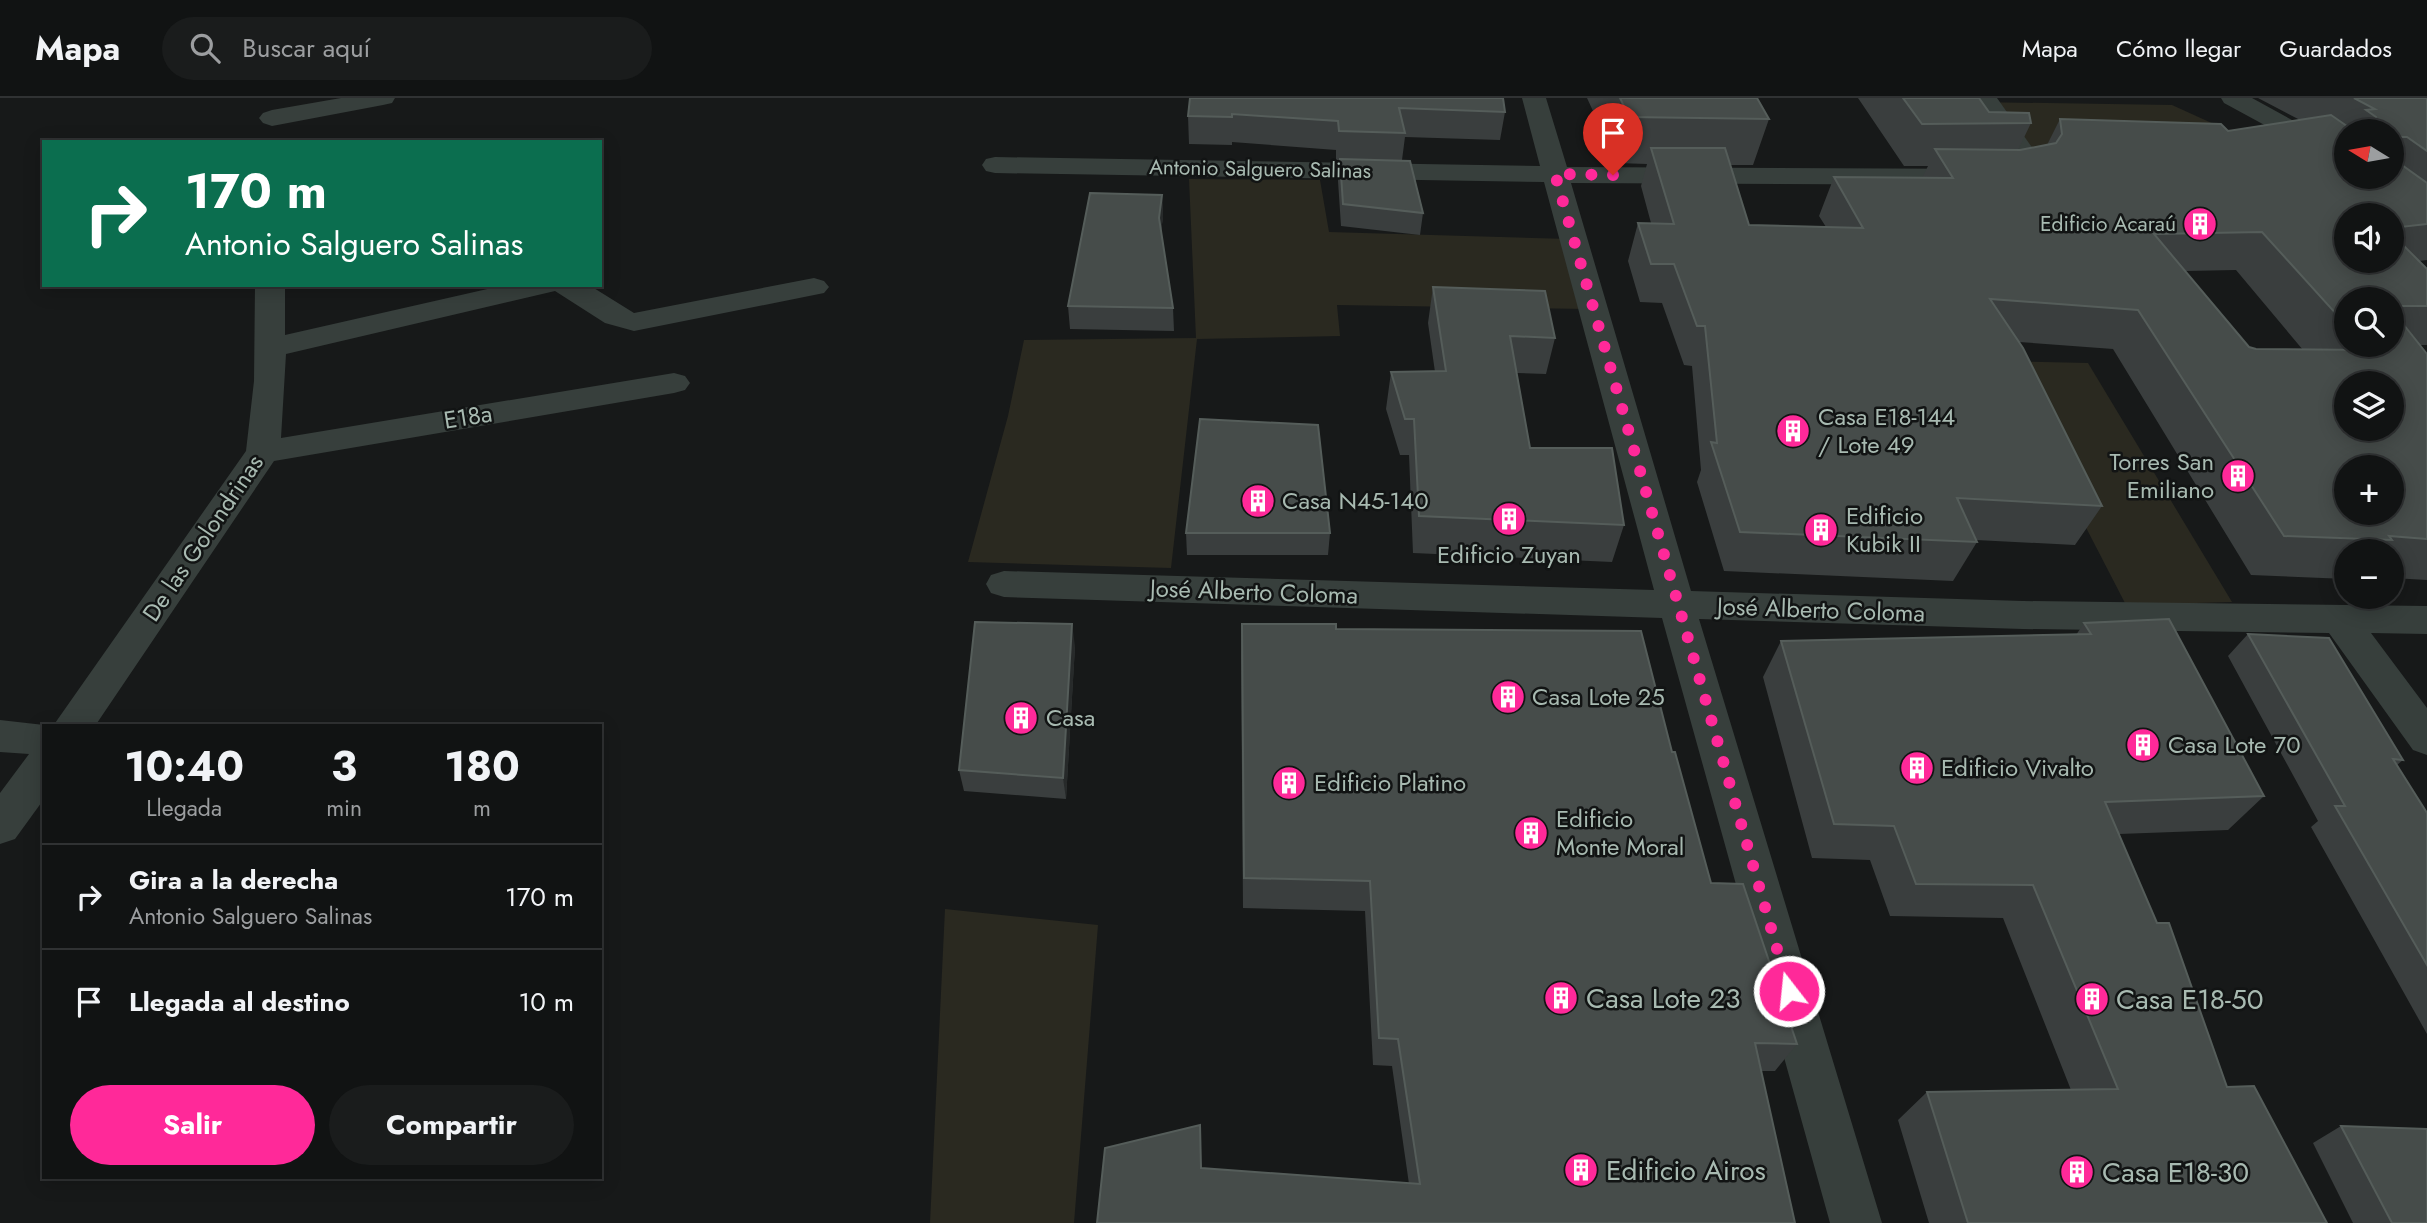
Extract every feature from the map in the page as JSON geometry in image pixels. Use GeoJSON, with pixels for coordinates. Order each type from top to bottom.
{"type":"FeatureCollection","features":[{"type":"Feature","properties":{"kind":"street"},"geometry":{"type":"LineString","coordinates":[[272,119],[383,98]]}},
{"type":"Feature","properties":{"kind":"street"},"geometry":{"type":"LineString","coordinates":[[1534,98],[1676,606],[1856,1223]]}},
{"type":"Feature","properties":{"kind":"street","name":"Antonio Salguero Salinas"},"geometry":{"type":"LineString","coordinates":[[995,165],[1555,174],[2001,177],[2027,172],[2025,156],[1985,98]]}},
{"type":"Feature","properties":{"kind":"street"},"geometry":{"type":"LineString","coordinates":[[2233,98],[2301,135],[2334,158]]}},
{"type":"Feature","properties":{"kind":"street","name":"De las Golondrinas"},"geometry":{"type":"LineString","coordinates":[[74,724],[224,512],[262,452],[270,348],[270,287]]}},
{"type":"Feature","properties":{"kind":"street"},"geometry":{"type":"LineString","coordinates":[[270,348],[536,287]]}},
{"type":"Feature","properties":{"kind":"street"},"geometry":{"type":"LineString","coordinates":[[571,287],[623,321],[634,322],[814,287]]}},
{"type":"Feature","properties":{"kind":"street","name":"E18a"},"geometry":{"type":"LineString","coordinates":[[262,452],[674,383]]}},
{"type":"Feature","properties":{"kind":"street","name":"José Alberto Coloma"},"geometry":{"type":"LineString","coordinates":[[1004,584],[1676,606],[2342,621],[2427,620]]}},
{"type":"Feature","properties":{"kind":"street"},"geometry":{"type":"LineString","coordinates":[[2342,621],[2427,740]]}},
{"type":"Feature","properties":{"kind":"street"},"geometry":{"type":"LineString","coordinates":[[0,736],[42,739]]}},
{"type":"Feature","properties":{"kind":"street"},"geometry":{"type":"LineString","coordinates":[[0,826],[42,769]]}},
{"type":"Feature","properties":{"kind":"shaded area"},"geometry":{"type":"Polygon","coordinates":[[[1976,102],[2172,105],[2260,145],[2003,148],[1976,102]]]}},
{"type":"Feature","properties":{"kind":"shaded area"},"geometry":{"type":"Polygon","coordinates":[[[1189,179],[1320,180],[1329,232],[1569,239],[1587,309],[1337,305],[1340,336],[1197,339],[1171,568],[968,562],[1008,416],[1024,340],[1196,338],[1189,179]]]}},
{"type":"Feature","properties":{"kind":"shaded area"},"geometry":{"type":"Polygon","coordinates":[[[2000,361],[2088,363],[2232,602],[2126,605],[2000,361]]]}},
{"type":"Feature","properties":{"kind":"shaded area"},"geometry":{"type":"Polygon","coordinates":[[[945,909],[1098,925],[1074,1223],[930,1223],[945,909]]]}},
{"type":"Feature","properties":{"kind":"building"},"geometry":{"type":"Polygon","coordinates":[[[1190,98],[1503,98],[1505,112],[1399,108],[1405,133],[1339,131],[1338,121],[1232,114],[1232,117],[1188,116],[1190,98]]]}},
{"type":"Feature","properties":{"kind":"building"},"geometry":{"type":"Polygon","coordinates":[[[1620,98],[1757,98],[1769,119],[1629,117],[1620,98]]]}},
{"type":"Feature","properties":{"kind":"building"},"geometry":{"type":"Polygon","coordinates":[[[1903,98],[1979,98],[1989,112],[2029,113],[2031,123],[1922,124],[1903,98]]]}},
{"type":"Feature","properties":{"kind":"building"},"geometry":{"type":"Polygon","coordinates":[[[2354,98],[2427,98],[2427,151],[2404,137],[2404,119],[2376,119],[2366,110],[2375,109],[2354,98]]]}},
{"type":"Feature","properties":{"kind":"building"},"geometry":{"type":"Polygon","coordinates":[[[2331,115],[2337,119],[2334,119],[2334,189],[2404,189],[2404,167],[2427,183],[2427,224],[2404,227],[2404,203],[2334,203],[2334,273],[2404,273],[2404,246],[2427,269],[2427,306],[2404,306],[2404,287],[2334,287],[2334,312],[2262,232],[2154,234],[2249,347],[2334,350],[2334,357],[2404,357],[2404,325],[2427,354],[2427,539],[2389,536],[2391,539],[2284,536],[2138,310],[1990,299],[2023,348],[2102,506],[1957,498],[1977,542],[1740,532],[1711,442],[1717,443],[1705,326],[1697,326],[1674,264],[1651,264],[1638,223],[1674,224],[1651,148],[1725,148],[1749,225],[1863,228],[1834,177],[1953,178],[1935,149],[2020,150],[2056,143],[2062,134],[2060,119],[2221,124],[2228,131],[2331,115]]]}},
{"type":"Feature","properties":{"kind":"building"},"geometry":{"type":"Polygon","coordinates":[[[1340,159],[1410,161],[1423,213],[1343,204],[1340,159]]]}},
{"type":"Feature","properties":{"kind":"building"},"geometry":{"type":"Polygon","coordinates":[[[1090,193],[1162,195],[1159,218],[1173,308],[1068,306],[1090,193]]]}},
{"type":"Feature","properties":{"kind":"building"},"geometry":{"type":"Polygon","coordinates":[[[1433,287],[1545,291],[1555,338],[1510,336],[1530,448],[1612,448],[1624,525],[1419,516],[1414,419],[1405,419],[1391,372],[1446,371],[1433,287]]]}},
{"type":"Feature","properties":{"kind":"building","name":"Casa N45-140"},"geometry":{"type":"Polygon","coordinates":[[[1200,419],[1318,425],[1330,533],[1186,533],[1200,419]]]}},
{"type":"Feature","properties":{"kind":"building"},"geometry":{"type":"Polygon","coordinates":[[[2169,619],[2264,796],[2105,802],[2157,923],[2169,923],[2227,1087],[2254,1086],[2327,1223],[1968,1223],[1927,1092],[2118,1089],[2033,885],[1916,884],[1894,826],[1834,824],[1781,641],[2091,634],[2084,623],[2169,619]]]}},
{"type":"Feature","properties":{"kind":"building","name":"Casa"},"geometry":{"type":"Polygon","coordinates":[[[975,622],[1072,624],[1063,778],[959,770],[975,622]]]}},
{"type":"Feature","properties":{"kind":"building"},"geometry":{"type":"Polygon","coordinates":[[[1242,624],[1336,624],[1336,629],[1641,631],[1672,752],[1675,752],[1711,883],[1743,884],[1797,1044],[1755,1043],[1795,1223],[1097,1223],[1105,1148],[1200,1125],[1201,1168],[1420,1184],[1398,1039],[1379,1038],[1370,881],[1244,878],[1242,624]]]}},
{"type":"Feature","properties":{"kind":"building"},"geometry":{"type":"Polygon","coordinates":[[[2248,634],[2329,638],[2403,760],[2393,759],[2427,813],[2427,965],[2335,806],[2345,806],[2248,634]]]}},
{"type":"Feature","properties":{"kind":"building"},"geometry":{"type":"Polygon","coordinates":[[[2341,1126],[2427,1129],[2427,1223],[2392,1223],[2341,1126]]]}},
{"type":"Feature","properties":{"kind":"place","name":"Edificio Acaraú"},"geometry":{"type":"Point","coordinates":[2200,224]}},
{"type":"Feature","properties":{"kind":"place","name":"Casa E18-144 / Lote 49"},"geometry":{"type":"Point","coordinates":[1793,431]}},
{"type":"Feature","properties":{"kind":"place","name":"Torres San Emiliano"},"geometry":{"type":"Point","coordinates":[2238,476]}},
{"type":"Feature","properties":{"kind":"place","name":"Casa N45-140"},"geometry":{"type":"Point","coordinates":[1258,501]}},
{"type":"Feature","properties":{"kind":"place","name":"Edificio Zuyan"},"geometry":{"type":"Point","coordinates":[1509,519]}},
{"type":"Feature","properties":{"kind":"place","name":"Edificio Kubik II"},"geometry":{"type":"Point","coordinates":[1821,530]}},
{"type":"Feature","properties":{"kind":"place","name":"Casa Lote 25"},"geometry":{"type":"Point","coordinates":[1508,697]}},
{"type":"Feature","properties":{"kind":"place","name":"Casa"},"geometry":{"type":"Point","coordinates":[1021,718]}},
{"type":"Feature","properties":{"kind":"place","name":"Casa Lote 70"},"geometry":{"type":"Point","coordinates":[2143,745]}},
{"type":"Feature","properties":{"kind":"place","name":"Edificio Vivalto"},"geometry":{"type":"Point","coordinates":[1917,768]}},
{"type":"Feature","properties":{"kind":"place","name":"Edificio Platino"},"geometry":{"type":"Point","coordinates":[1289,783]}},
{"type":"Feature","properties":{"kind":"place","name":"Edificio Monte Moral"},"geometry":{"type":"Point","coordinates":[1531,833]}},
{"type":"Feature","properties":{"kind":"place","name":"Casa Lote 23"},"geometry":{"type":"Point","coordinates":[1561,998]}},
{"type":"Feature","properties":{"kind":"place","name":"Casa E18-50"},"geometry":{"type":"Point","coordinates":[2092,999]}},
{"type":"Feature","properties":{"kind":"place","name":"Edificio Airos"},"geometry":{"type":"Point","coordinates":[1581,1170]}},
{"type":"Feature","properties":{"kind":"place","name":"Casa E18-30"},"geometry":{"type":"Point","coordinates":[2077,1172]}},
{"type":"Feature","properties":{"kind":"route"},"geometry":{"type":"LineString","coordinates":[[1613,175],[1555,174],[1676,606],[1789,991]]}}]}
